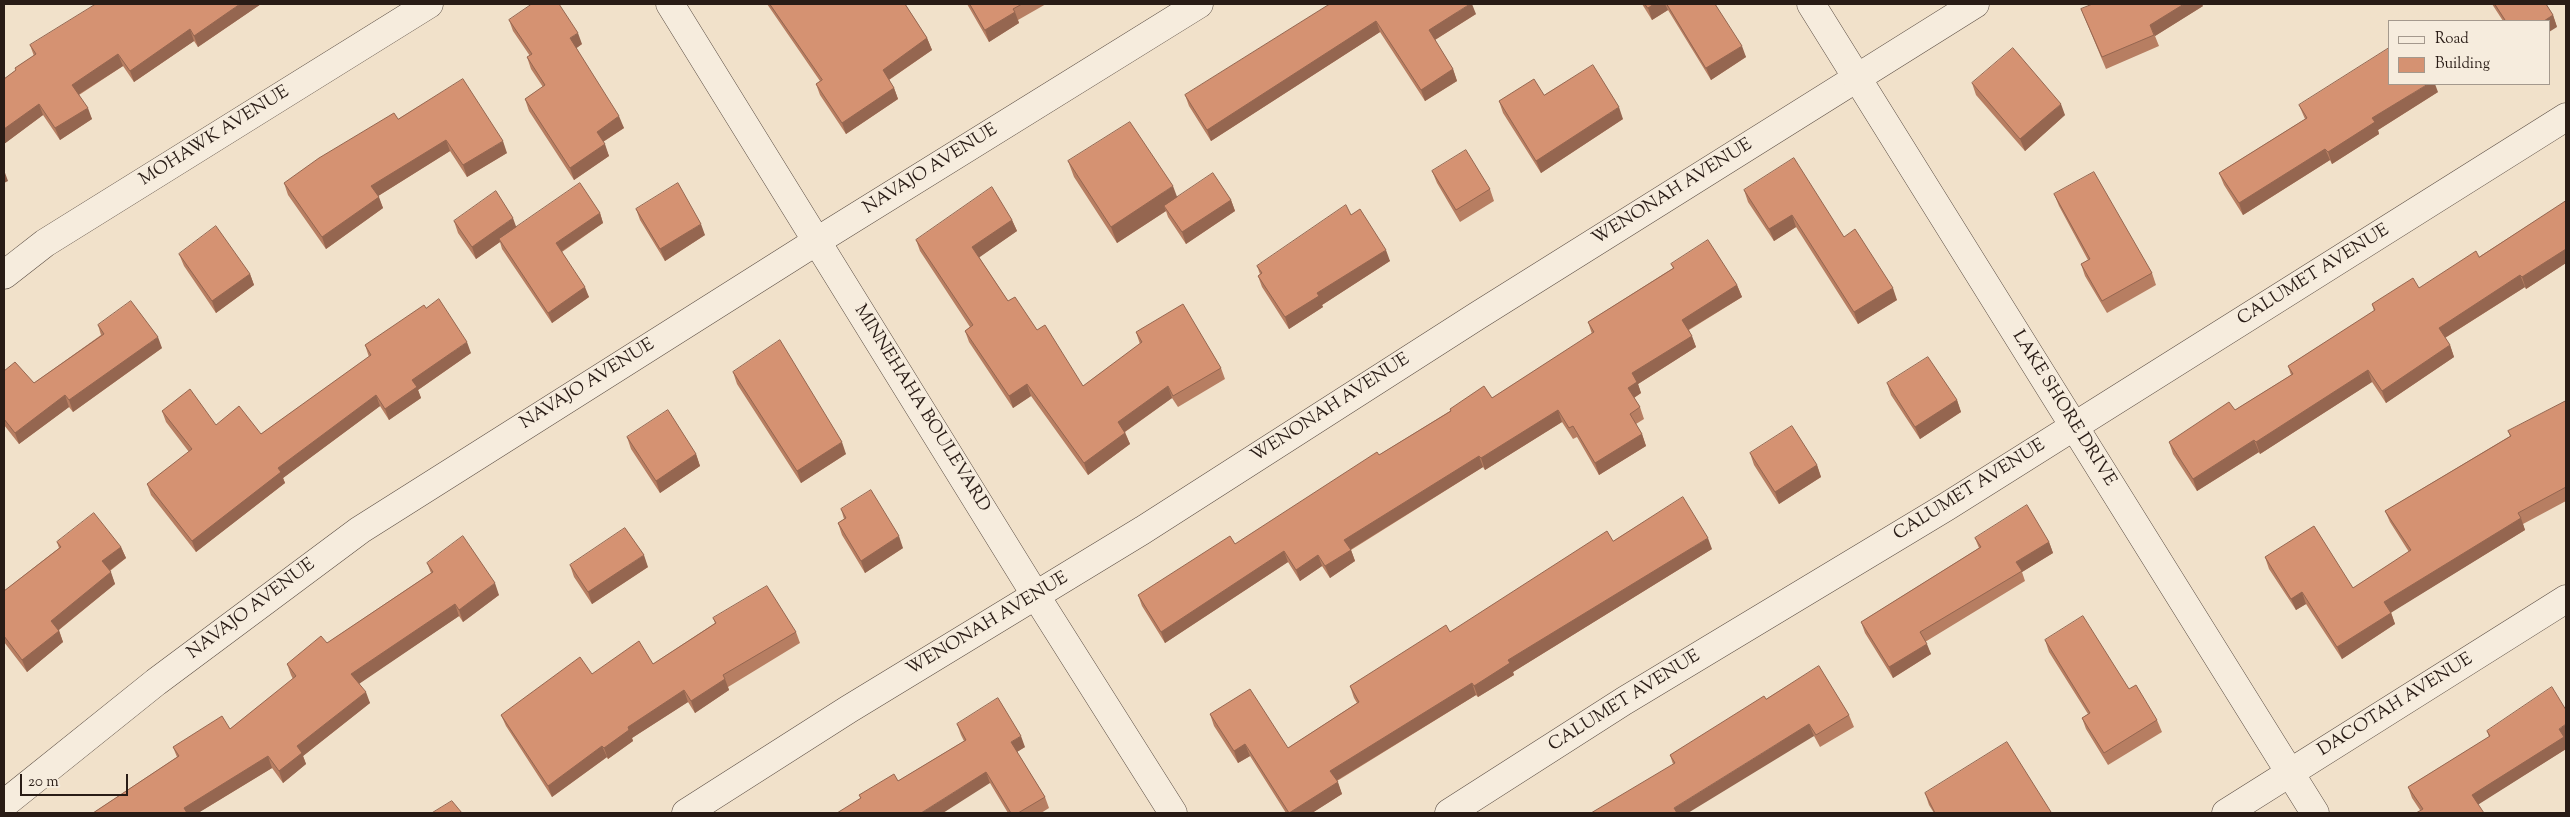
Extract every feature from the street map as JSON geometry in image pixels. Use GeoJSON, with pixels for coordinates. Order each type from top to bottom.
{"type":"FeatureCollection","features":[{"type":"Feature","properties":{"kind":"street","name":"MOHAWK AVENUE"},"geometry":{"type":"LineString","coordinates":[[4,275],[45,243],[429,4]]}},
{"type":"Feature","properties":{"kind":"street","name":"MINNEHAHA BOULEVARD"},"geometry":{"type":"LineString","coordinates":[[670,4],[1036,596],[1173,813]]}},
{"type":"Feature","properties":{"kind":"street","name":"NAVAJO AVENUE"},"geometry":{"type":"LineString","coordinates":[[4,804],[156,682],[360,530],[817,241],[1199,4]]}},
{"type":"Feature","properties":{"kind":"street","name":"LAKE SHORE DRIVE"},"geometry":{"type":"LineString","coordinates":[[1812,4],[2315,813]]}},
{"type":"Feature","properties":{"kind":"street","name":"WENONAH AVENUE"},"geometry":{"type":"LineString","coordinates":[[686,813],[849,709],[1143,530],[1477,316],[1975,4]]}},
{"type":"Feature","properties":{"kind":"street","name":"CALUMET AVENUE"},"geometry":{"type":"LineString","coordinates":[[1448,813],[1624,701],[1946,507],[2566,117]]}},
{"type":"Feature","properties":{"kind":"street","name":"DACOTAH AVENUE"},"geometry":{"type":"LineString","coordinates":[[2226,813],[2566,599]]}},
{"type":"Feature","properties":{"kind":"building"},"geometry":{"type":"Polygon","coordinates":[[[96,4],[240,4],[194,36],[190,29],[130,71],[118,54],[72,85],[88,108],[55,128],[39,104],[4,129],[4,79],[16,70],[15,68],[36,54],[30,45],[96,4]]]}},
{"type":"Feature","properties":{"kind":"building"},"geometry":{"type":"Polygon","coordinates":[[[532,4],[559,4],[578,33],[570,38],[619,116],[597,132],[605,144],[570,168],[525,99],[545,85],[527,57],[532,54],[509,20],[532,4]]]}},
{"type":"Feature","properties":{"kind":"building"},"geometry":{"type":"Polygon","coordinates":[[[770,4],[905,4],[927,38],[883,70],[894,88],[842,123],[816,84],[822,80],[770,4]]]}},
{"type":"Feature","properties":{"kind":"building"},"geometry":{"type":"Polygon","coordinates":[[[970,4],[1022,4],[1013,9],[1015,12],[985,30],[970,4]]]}},
{"type":"Feature","properties":{"kind":"building"},"geometry":{"type":"Polygon","coordinates":[[[1330,4],[1470,4],[1429,30],[1453,69],[1421,90],[1376,21],[1207,130],[1185,95],[1330,4]]]}},
{"type":"Feature","properties":{"kind":"building"},"geometry":{"type":"Polygon","coordinates":[[[1645,4],[1654,4],[1648,8],[1645,4]]]}},
{"type":"Feature","properties":{"kind":"building"},"geometry":{"type":"Polygon","coordinates":[[[1667,4],[1715,4],[1742,46],[1706,68],[1667,4]]]}},
{"type":"Feature","properties":{"kind":"building"},"geometry":{"type":"Polygon","coordinates":[[[2093,4],[2184,4],[2150,25],[2154,35],[2102,57],[2081,9],[2093,4]]]}},
{"type":"Feature","properties":{"kind":"building"},"geometry":{"type":"Polygon","coordinates":[[[2495,4],[2546,4],[2553,15],[2546,20],[2505,20],[2495,4]]]}},
{"type":"Feature","properties":{"kind":"building"},"geometry":{"type":"Polygon","coordinates":[[[2013,48],[2061,104],[2020,139],[1972,83],[2013,48]]]}},
{"type":"Feature","properties":{"kind":"building"},"geometry":{"type":"Polygon","coordinates":[[[2388,49],[2388,85],[2426,85],[2372,118],[2375,122],[2328,152],[2325,149],[2239,203],[2219,173],[2307,118],[2299,105],[2388,49]]]}},
{"type":"Feature","properties":{"kind":"building"},"geometry":{"type":"Polygon","coordinates":[[[1593,65],[1619,107],[1536,161],[1499,101],[1534,79],[1544,95],[1593,65]]]}},
{"type":"Feature","properties":{"kind":"building"},"geometry":{"type":"Polygon","coordinates":[[[463,79],[503,141],[463,165],[446,140],[371,186],[379,197],[322,237],[284,183],[319,158],[394,113],[398,119],[463,79]]]}},
{"type":"Feature","properties":{"kind":"building"},"geometry":{"type":"Polygon","coordinates":[[[1130,122],[1173,186],[1111,227],[1068,161],[1130,122]]]}},
{"type":"Feature","properties":{"kind":"building"},"geometry":{"type":"Polygon","coordinates":[[[1466,150],[1490,189],[1456,210],[1432,171],[1466,150]]]}},
{"type":"Feature","properties":{"kind":"building"},"geometry":{"type":"Polygon","coordinates":[[[1794,158],[1844,237],[1855,229],[1893,288],[1854,312],[1792,215],[1769,229],[1744,190],[1794,158]]]}},
{"type":"Feature","properties":{"kind":"building"},"geometry":{"type":"Polygon","coordinates":[[[2094,172],[2152,273],[2102,301],[2081,264],[2090,259],[2054,194],[2094,172]]]}},
{"type":"Feature","properties":{"kind":"building"},"geometry":{"type":"Polygon","coordinates":[[[1213,173],[1231,200],[1182,232],[1164,206],[1213,173]]]}},
{"type":"Feature","properties":{"kind":"building"},"geometry":{"type":"Polygon","coordinates":[[[580,183],[600,213],[556,243],[585,287],[548,313],[499,239],[580,183]]]}},
{"type":"Feature","properties":{"kind":"building"},"geometry":{"type":"Polygon","coordinates":[[[678,183],[701,224],[660,249],[636,209],[678,183]]]}},
{"type":"Feature","properties":{"kind":"building"},"geometry":{"type":"Polygon","coordinates":[[[992,187],[1012,220],[972,247],[1008,301],[1015,297],[1037,330],[1045,325],[1083,386],[1142,342],[1136,332],[1183,304],[1221,368],[1173,396],[1168,386],[1118,422],[1125,433],[1084,463],[1027,384],[1009,396],[965,331],[973,325],[916,240],[992,187]]]}},
{"type":"Feature","properties":{"kind":"building"},"geometry":{"type":"Polygon","coordinates":[[[496,191],[513,218],[472,247],[454,221],[496,191]]]}},
{"type":"Feature","properties":{"kind":"building"},"geometry":{"type":"Polygon","coordinates":[[[2566,201],[2566,249],[2522,277],[2520,275],[2439,328],[2450,345],[2382,391],[2368,370],[2256,442],[2254,440],[2193,479],[2169,442],[2229,402],[2235,410],[2293,374],[2288,366],[2375,310],[2372,304],[2413,278],[2419,288],[2476,251],[2479,257],[2566,201]]]}},
{"type":"Feature","properties":{"kind":"building"},"geometry":{"type":"Polygon","coordinates":[[[1346,205],[1351,215],[1360,209],[1386,250],[1317,293],[1319,296],[1285,317],[1258,276],[1262,273],[1257,266],[1346,205]]]}},
{"type":"Feature","properties":{"kind":"building"},"geometry":{"type":"Polygon","coordinates":[[[216,226],[250,274],[212,301],[179,254],[216,226]]]}},
{"type":"Feature","properties":{"kind":"building"},"geometry":{"type":"Polygon","coordinates":[[[1708,240],[1737,285],[1682,320],[1692,336],[1632,373],[1637,382],[1628,388],[1640,407],[1630,414],[1642,434],[1595,463],[1573,426],[1569,428],[1558,410],[1481,458],[1479,456],[1344,540],[1351,550],[1325,566],[1318,555],[1296,570],[1284,551],[1161,632],[1138,595],[1230,536],[1235,544],[1377,452],[1379,455],[1451,411],[1450,409],[1484,386],[1492,398],[1594,332],[1588,322],[1674,268],[1671,264],[1708,240]]]}},
{"type":"Feature","properties":{"kind":"building"},"geometry":{"type":"Polygon","coordinates":[[[439,299],[467,342],[412,380],[417,387],[385,409],[376,395],[278,468],[281,472],[192,541],[147,484],[192,449],[162,411],[190,389],[216,425],[239,406],[261,434],[371,355],[365,345],[424,305],[426,308],[439,299]]]}},
{"type":"Feature","properties":{"kind":"building"},"geometry":{"type":"Polygon","coordinates":[[[131,301],[158,337],[69,400],[65,395],[15,433],[4,419],[4,371],[15,362],[34,383],[104,334],[98,325],[131,301]]]}},
{"type":"Feature","properties":{"kind":"building"},"geometry":{"type":"Polygon","coordinates":[[[780,340],[842,442],[797,471],[733,372],[780,340]]]}},
{"type":"Feature","properties":{"kind":"building"},"geometry":{"type":"Polygon","coordinates":[[[1928,357],[1957,400],[1915,427],[1887,383],[1928,357]]]}},
{"type":"Feature","properties":{"kind":"building"},"geometry":{"type":"Polygon","coordinates":[[[2566,401],[2566,487],[2518,513],[2521,518],[2384,602],[2391,613],[2337,647],[2302,592],[2291,599],[2265,557],[2314,526],[2353,588],[2411,550],[2385,511],[2511,436],[2508,431],[2566,401]]]}},
{"type":"Feature","properties":{"kind":"building"},"geometry":{"type":"Polygon","coordinates":[[[668,410],[696,454],[656,481],[627,437],[668,410]]]}},
{"type":"Feature","properties":{"kind":"building"},"geometry":{"type":"Polygon","coordinates":[[[1792,426],[1817,465],[1775,492],[1750,453],[1792,426]]]}},
{"type":"Feature","properties":{"kind":"building"},"geometry":{"type":"Polygon","coordinates":[[[871,490],[899,536],[861,561],[838,523],[846,518],[841,509],[871,490]]]}},
{"type":"Feature","properties":{"kind":"building"},"geometry":{"type":"Polygon","coordinates":[[[1683,497],[1708,538],[1508,660],[1510,663],[1474,686],[1472,683],[1330,771],[1338,782],[1289,813],[1245,744],[1234,751],[1210,714],[1250,689],[1288,748],[1359,702],[1350,686],[1446,625],[1450,632],[1607,531],[1613,541],[1683,497]]]}},
{"type":"Feature","properties":{"kind":"building"},"geometry":{"type":"Polygon","coordinates":[[[2027,505],[2049,542],[2016,562],[2022,571],[1920,632],[1927,644],[1889,667],[1861,622],[1981,547],[1975,538],[2027,505]]]}},
{"type":"Feature","properties":{"kind":"building"},"geometry":{"type":"Polygon","coordinates":[[[94,513],[121,547],[102,561],[111,572],[51,621],[59,631],[22,660],[4,636],[4,591],[61,547],[57,542],[94,513]]]}},
{"type":"Feature","properties":{"kind":"building"},"geometry":{"type":"Polygon","coordinates":[[[625,528],[644,555],[588,592],[570,565],[625,528]]]}},
{"type":"Feature","properties":{"kind":"building"},"geometry":{"type":"Polygon","coordinates":[[[463,536],[495,583],[459,610],[455,604],[351,674],[366,692],[297,746],[302,753],[279,771],[268,756],[184,808],[187,813],[93,813],[179,756],[173,747],[222,716],[230,729],[296,676],[287,664],[321,636],[327,643],[433,572],[427,563],[463,536]]]}},
{"type":"Feature","properties":{"kind":"building"},"geometry":{"type":"Polygon","coordinates":[[[767,586],[796,632],[723,675],[725,679],[691,701],[684,690],[628,727],[629,730],[604,748],[602,746],[548,786],[501,715],[580,657],[592,674],[639,641],[653,664],[716,623],[713,618],[767,586]]]}},
{"type":"Feature","properties":{"kind":"building"},"geometry":{"type":"Polygon","coordinates":[[[2083,616],[2129,689],[2136,685],[2157,720],[2104,753],[2082,718],[2090,713],[2045,640],[2083,616]]]}},
{"type":"Feature","properties":{"kind":"building"},"geometry":{"type":"Polygon","coordinates":[[[1819,666],[1849,715],[1816,735],[1809,724],[1674,808],[1677,813],[1591,813],[1675,763],[1670,755],[1764,696],[1766,699],[1819,666]]]}},
{"type":"Feature","properties":{"kind":"building"},"geometry":{"type":"Polygon","coordinates":[[[2552,687],[2566,710],[2566,724],[2559,729],[2564,737],[2472,795],[2484,813],[2416,813],[2423,809],[2408,787],[2490,736],[2487,731],[2552,687]]]}},
{"type":"Feature","properties":{"kind":"building"},"geometry":{"type":"Polygon","coordinates":[[[998,698],[1021,736],[1011,742],[1045,797],[1018,813],[1011,813],[986,772],[921,813],[837,813],[861,798],[859,795],[894,774],[898,781],[966,740],[957,724],[998,698]]]}},
{"type":"Feature","properties":{"kind":"building"},"geometry":{"type":"Polygon","coordinates":[[[2007,742],[2051,812],[1935,813],[1925,793],[2007,742]]]}},
{"type":"Feature","properties":{"kind":"building"},"geometry":{"type":"Polygon","coordinates":[[[452,801],[462,813],[432,813],[452,801]]]}}]}
